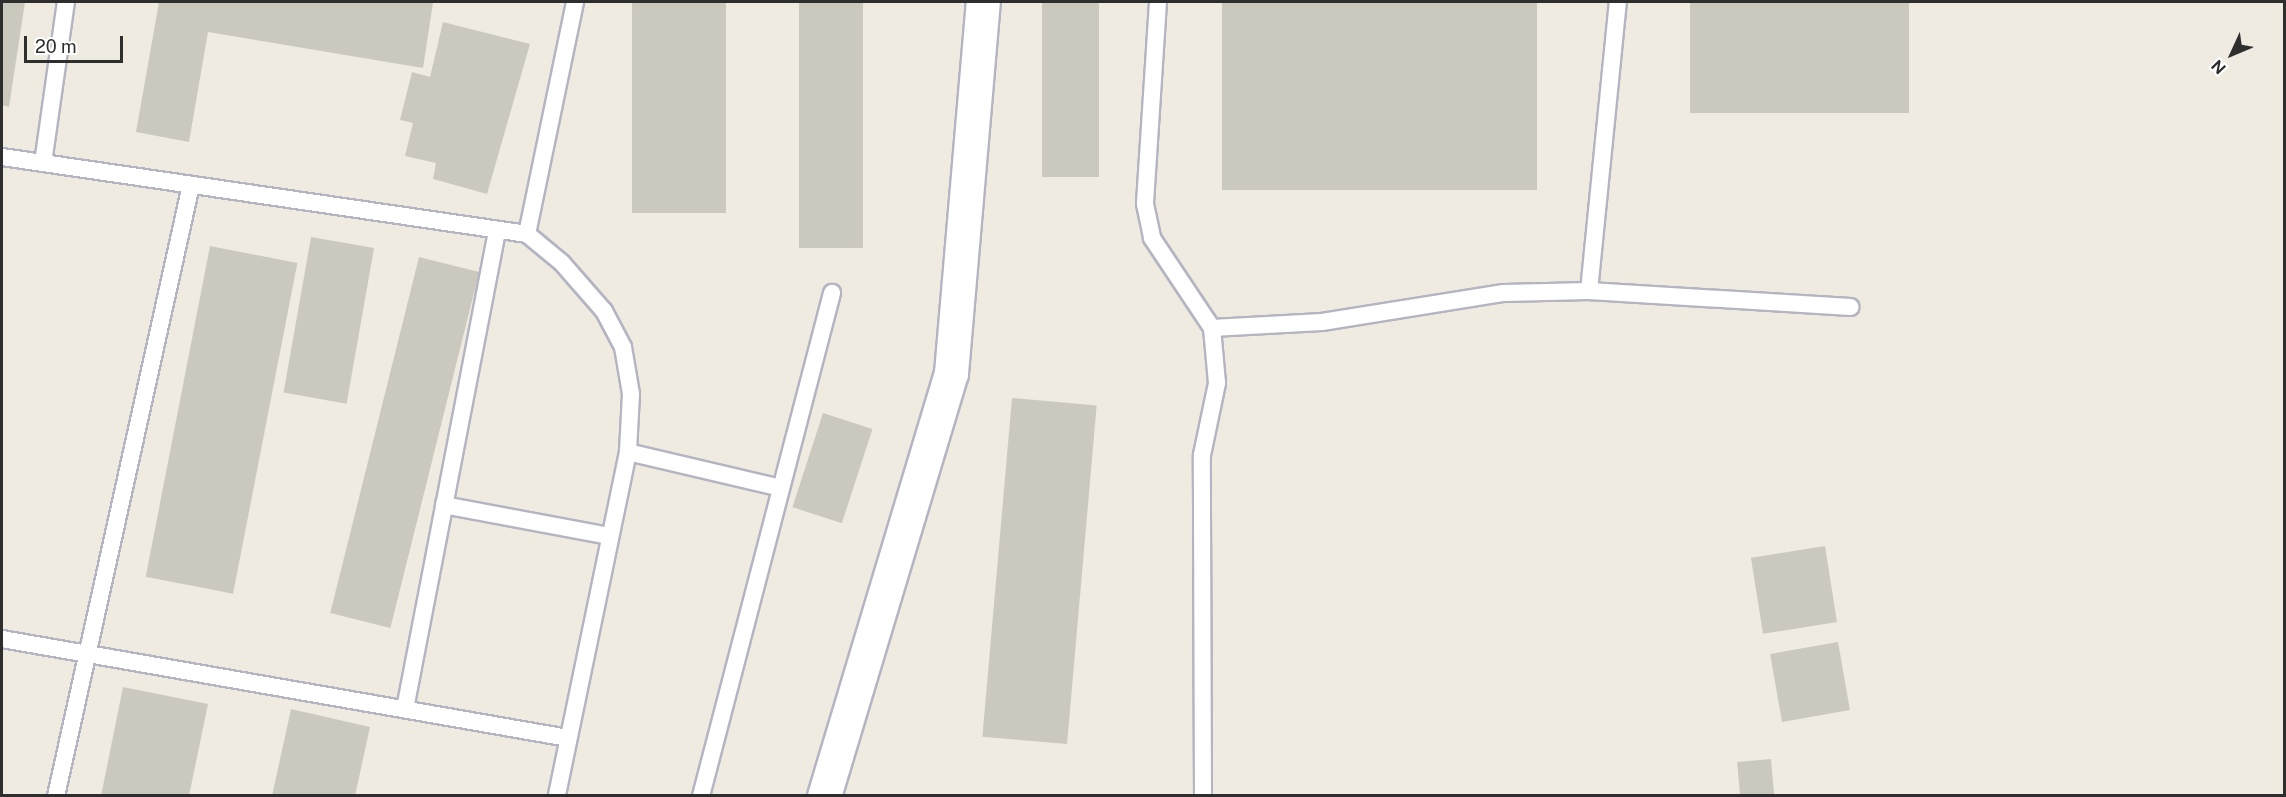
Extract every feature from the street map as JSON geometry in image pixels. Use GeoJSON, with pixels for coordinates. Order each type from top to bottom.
{"type":"FeatureCollection","features":[{"type":"Feature","properties":{"kind":"street"},"geometry":{"type":"LineString","coordinates":[[824,795],[951,373],[983,2]]}},
{"type":"Feature","properties":{"kind":"lane"},"geometry":{"type":"LineString","coordinates":[[43,163],[66,2]]}},
{"type":"Feature","properties":{"kind":"lane"},"geometry":{"type":"LineString","coordinates":[[527,234],[575,2]]}},
{"type":"Feature","properties":{"kind":"lane"},"geometry":{"type":"LineString","coordinates":[[1158,2],[1145,204],[1152,238],[1212,328],[1217,383],[1202,455],[1203,795]]}},
{"type":"Feature","properties":{"kind":"lane"},"geometry":{"type":"LineString","coordinates":[[1589,291],[1618,2]]}},
{"type":"Feature","properties":{"kind":"lane"},"geometry":{"type":"LineString","coordinates":[[2,157],[527,234],[562,263],[604,311],[623,347],[631,394],[628,452],[557,795]]}},
{"type":"Feature","properties":{"kind":"lane"},"geometry":{"type":"LineString","coordinates":[[56,795],[191,185]]}},
{"type":"Feature","properties":{"kind":"lane"},"geometry":{"type":"LineString","coordinates":[[405,709],[497,230]]}},
{"type":"Feature","properties":{"kind":"lane"},"geometry":{"type":"LineString","coordinates":[[1212,328],[1322,322],[1504,293],[1589,291],[1851,307]]}},
{"type":"Feature","properties":{"kind":"lane"},"geometry":{"type":"LineString","coordinates":[[701,795],[831,293]]}},
{"type":"Feature","properties":{"kind":"lane"},"geometry":{"type":"LineString","coordinates":[[628,452],[781,488]]}},
{"type":"Feature","properties":{"kind":"lane"},"geometry":{"type":"LineString","coordinates":[[444,505],[610,536]]}},
{"type":"Feature","properties":{"kind":"lane"},"geometry":{"type":"LineString","coordinates":[[2,639],[87,651],[568,738]]}},
{"type":"Feature","properties":{"kind":"building"},"geometry":{"type":"Polygon","coordinates":[[[2,2],[25,2],[9,107],[2,105],[2,2]]]}},
{"type":"Feature","properties":{"kind":"building"},"geometry":{"type":"Polygon","coordinates":[[[159,2],[433,3],[423,68],[208,32],[189,142],[136,132],[159,2]]]}},
{"type":"Feature","properties":{"kind":"building"},"geometry":{"type":"Polygon","coordinates":[[[632,2],[726,2],[726,213],[632,213],[632,2]]]}},
{"type":"Feature","properties":{"kind":"building"},"geometry":{"type":"Polygon","coordinates":[[[799,2],[863,2],[863,248],[799,248],[799,2]]]}},
{"type":"Feature","properties":{"kind":"building"},"geometry":{"type":"Polygon","coordinates":[[[1042,2],[1099,2],[1099,177],[1042,177],[1042,2]]]}},
{"type":"Feature","properties":{"kind":"building"},"geometry":{"type":"Polygon","coordinates":[[[1222,2],[1537,2],[1537,190],[1222,190],[1222,2]]]}},
{"type":"Feature","properties":{"kind":"building"},"geometry":{"type":"Polygon","coordinates":[[[1690,2],[1909,2],[1909,113],[1690,113],[1690,2]]]}},
{"type":"Feature","properties":{"kind":"building"},"geometry":{"type":"Polygon","coordinates":[[[443,22],[530,44],[487,194],[433,179],[436,163],[405,156],[413,123],[400,120],[412,72],[430,77],[443,22]]]}},
{"type":"Feature","properties":{"kind":"building"},"geometry":{"type":"Polygon","coordinates":[[[311,237],[374,248],[347,404],[284,393],[311,237]]]}},
{"type":"Feature","properties":{"kind":"building"},"geometry":{"type":"Polygon","coordinates":[[[210,246],[297,263],[233,594],[146,577],[210,246]]]}},
{"type":"Feature","properties":{"kind":"building"},"geometry":{"type":"Polygon","coordinates":[[[419,257],[479,272],[390,628],[330,613],[419,257]]]}},
{"type":"Feature","properties":{"kind":"building"},"geometry":{"type":"Polygon","coordinates":[[[1012,398],[1097,405],[1067,744],[982,737],[1012,398]]]}},
{"type":"Feature","properties":{"kind":"building"},"geometry":{"type":"Polygon","coordinates":[[[823,413],[872,429],[842,523],[792,507],[823,413]]]}},
{"type":"Feature","properties":{"kind":"building"},"geometry":{"type":"Polygon","coordinates":[[[1825,546],[1837,622],[1763,634],[1751,558],[1825,546]]]}},
{"type":"Feature","properties":{"kind":"building"},"geometry":{"type":"Polygon","coordinates":[[[1838,642],[1850,710],[1782,722],[1770,654],[1838,642]]]}},
{"type":"Feature","properties":{"kind":"building"},"geometry":{"type":"Polygon","coordinates":[[[123,687],[208,704],[189,796],[101,796],[123,687]]]}},
{"type":"Feature","properties":{"kind":"building"},"geometry":{"type":"Polygon","coordinates":[[[291,709],[370,727],[355,796],[272,796],[291,709]]]}},
{"type":"Feature","properties":{"kind":"building"},"geometry":{"type":"Polygon","coordinates":[[[1771,759],[1774,796],[1740,796],[1737,762],[1771,759]]]}}]}
